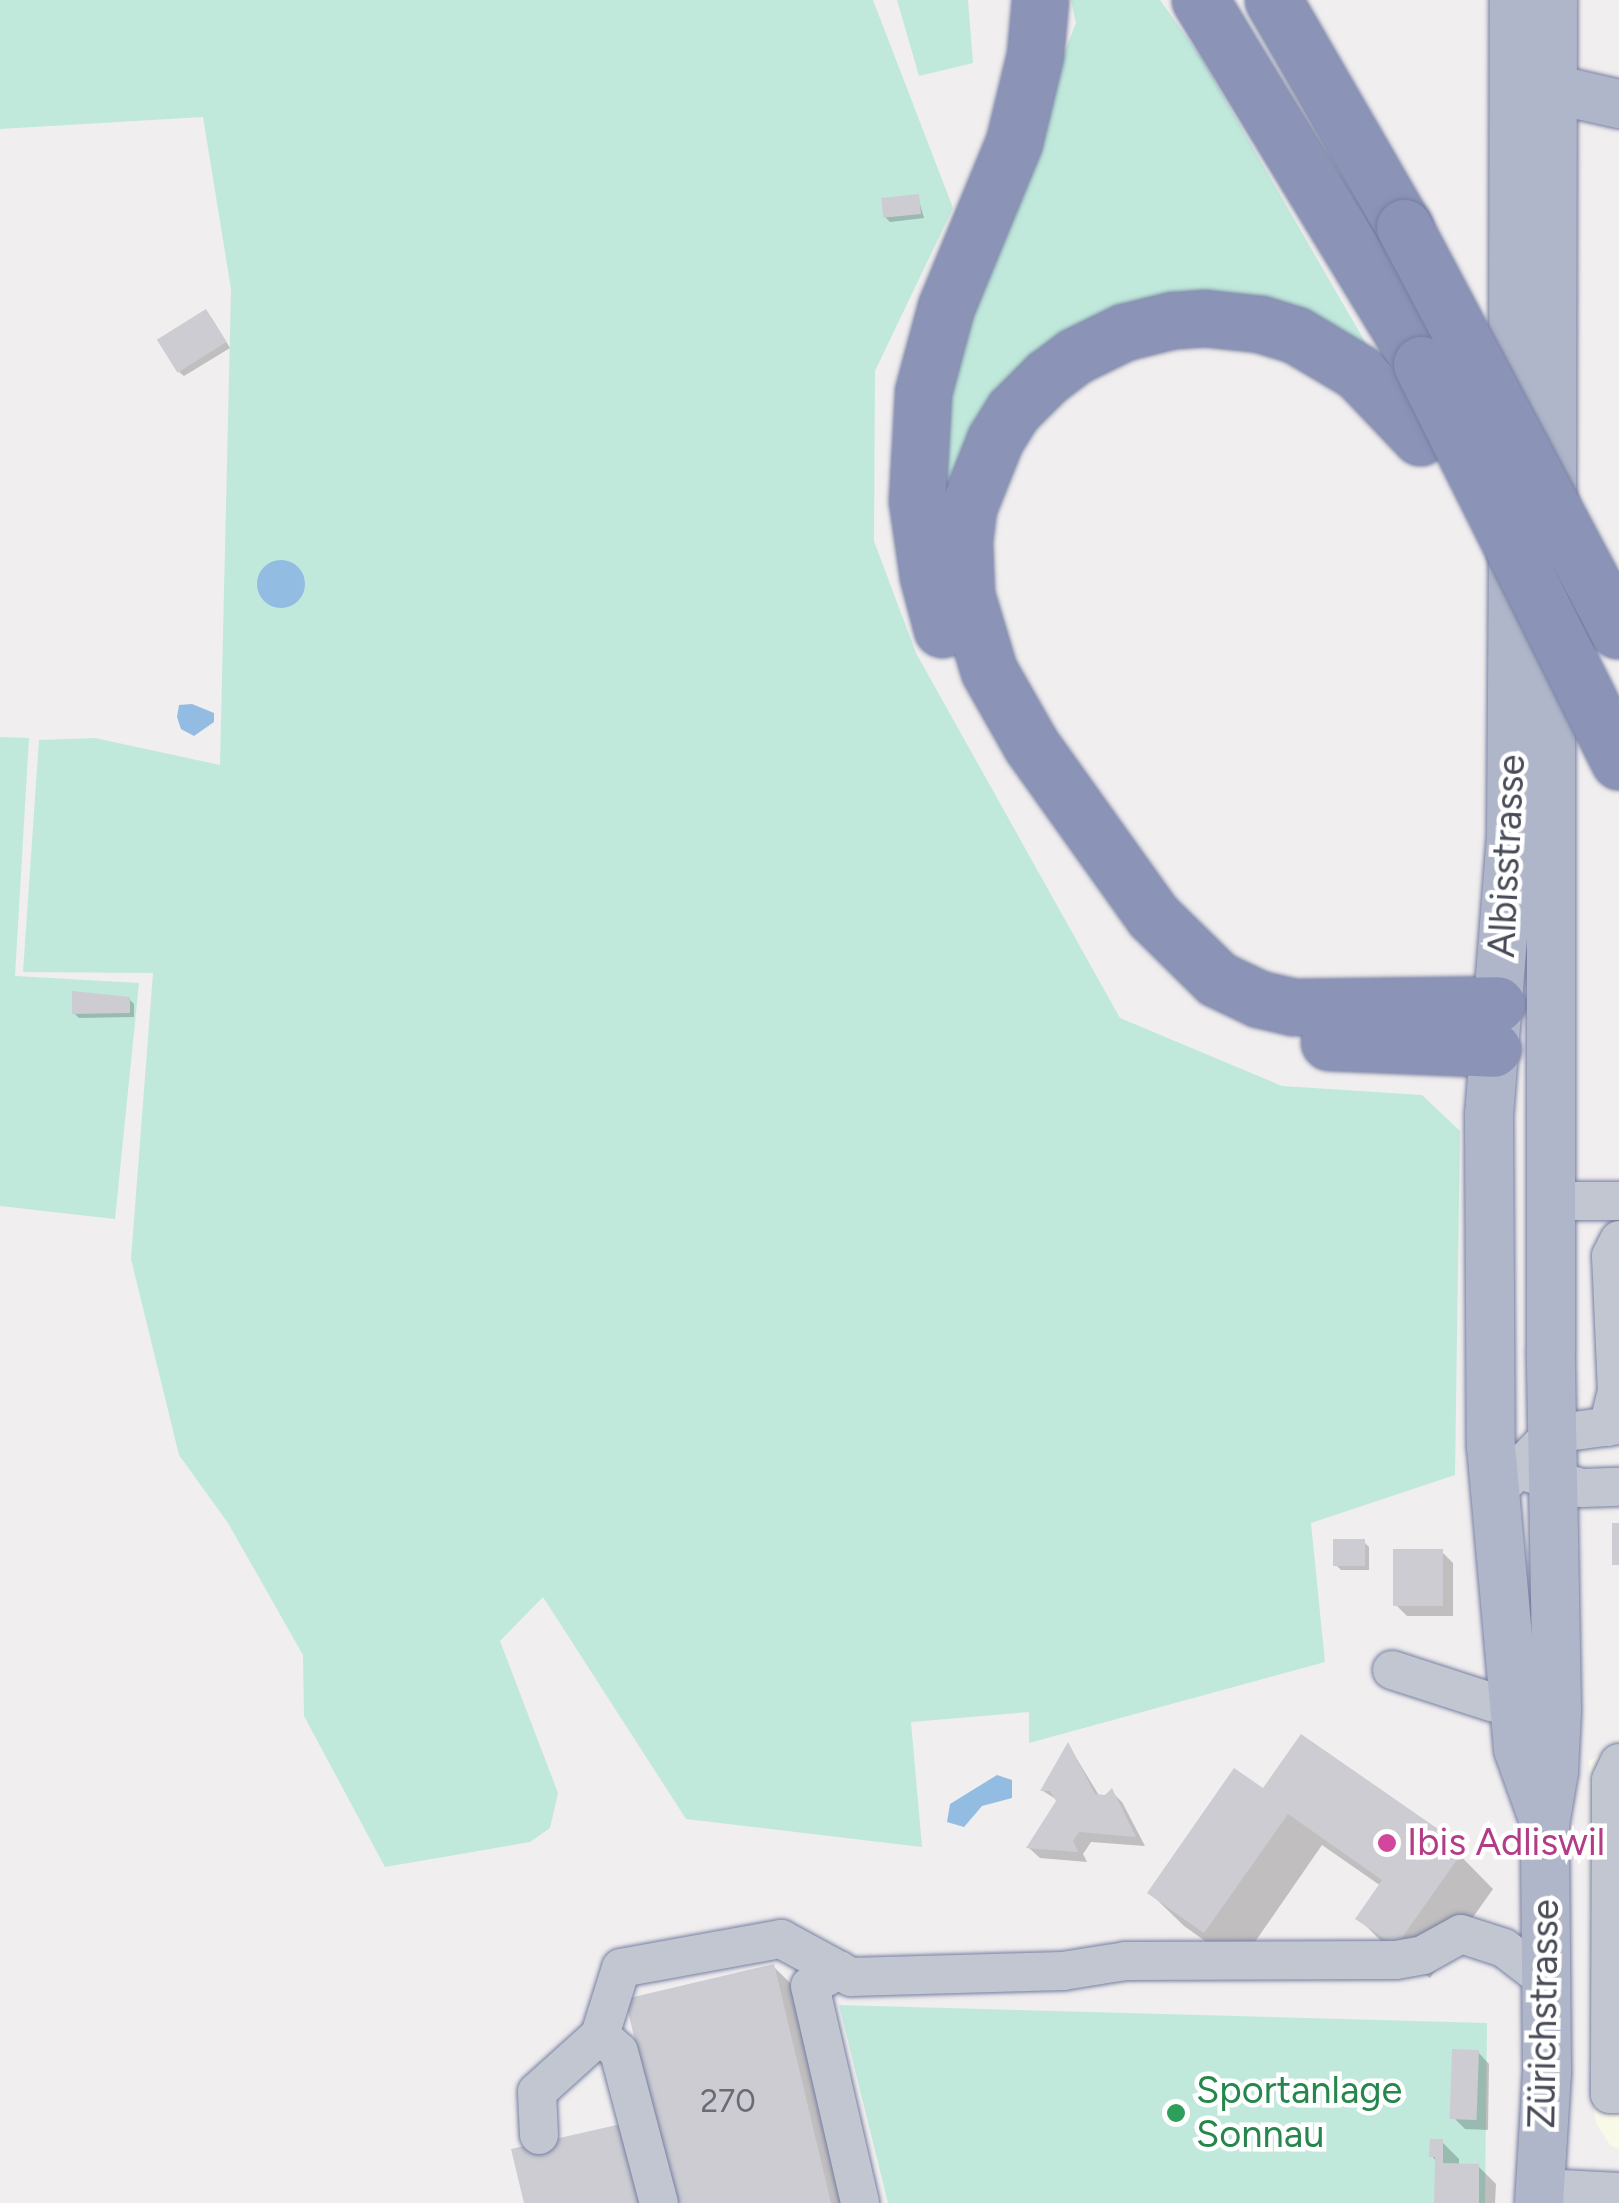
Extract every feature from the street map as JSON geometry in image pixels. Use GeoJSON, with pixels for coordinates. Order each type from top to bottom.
{"type":"FeatureCollection","features":[{"type":"Feature","properties":{"kind":"highway"},"geometry":{"type":"LineString","coordinates":[[1040,0],[1034,55],[1018,129],[942,320],[926,372],[918,434],[917,501],[928,576],[950,652],[979,718],[1121,923],[1162,972],[1212,1012],[1245,1028],[1286,1038],[1495,1027]]}},
{"type":"Feature","properties":{"kind":"highway"},"geometry":{"type":"LineString","coordinates":[[1200,0],[1421,364],[1619,760]]}},
{"type":"Feature","properties":{"kind":"highway"},"geometry":{"type":"LineString","coordinates":[[1272,0],[1404,227],[1618,633]]}},
{"type":"Feature","properties":{"kind":"highway"},"geometry":{"type":"LineString","coordinates":[[1495,1027],[1294,1008],[1246,994],[1217,979],[1154,916],[1031,745],[989,671],[966,595],[964,542],[968,508],[995,440],[1024,399],[1048,376],[1075,356],[1124,332],[1173,320],[1205,318],[1260,324],[1296,335],[1326,350],[1366,379],[1420,437],[1522,561]]}},
{"type":"Feature","properties":{"kind":"main road","name":"Albisstrasse"},"geometry":{"type":"LineString","coordinates":[[1514,0],[1533,89],[1551,1037],[1552,1434],[1515,1473],[1497,1551],[1520,1718]]}},
{"type":"Feature","properties":{"kind":"main road","name":"Albisstrasse"},"geometry":{"type":"LineString","coordinates":[[1520,1718],[1557,1550],[1515,1473],[1487,1273],[1495,1027],[1513,787],[1533,89],[1553,0]]}},
{"type":"Feature","properties":{"kind":"main road"},"geometry":{"type":"LineString","coordinates":[[1533,89],[1619,104]]}},
{"type":"Feature","properties":{"kind":"main road"},"geometry":{"type":"LineString","coordinates":[[1495,1027],[1551,1037]]}},
{"type":"Feature","properties":{"kind":"main road","name":"Zürichstrasse"},"geometry":{"type":"LineString","coordinates":[[1520,1718],[1545,1824],[1547,1981],[1540,2196]]}},
{"type":"Feature","properties":{"kind":"street"},"geometry":{"type":"LineString","coordinates":[[1550,1201],[1619,1201]]}},
{"type":"Feature","properties":{"kind":"street"},"geometry":{"type":"LineString","coordinates":[[1552,1434],[1616,1414],[1611,1256],[1619,1240]]}},
{"type":"Feature","properties":{"kind":"street"},"geometry":{"type":"LineString","coordinates":[[1515,1473],[1619,1487]]}},
{"type":"Feature","properties":{"kind":"street"},"geometry":{"type":"LineString","coordinates":[[1497,1551],[1526,1534],[1557,1550]]}},
{"type":"Feature","properties":{"kind":"street"},"geometry":{"type":"LineString","coordinates":[[1392,1670],[1520,1718]]}},
{"type":"Feature","properties":{"kind":"street"},"geometry":{"type":"LineString","coordinates":[[1619,1763],[1611,1780],[1610,2035],[1610,2094],[1619,2094]]}},
{"type":"Feature","properties":{"kind":"street"},"geometry":{"type":"LineString","coordinates":[[539,2135],[537,2092],[600,2035],[621,1968],[781,1939],[851,1977],[1063,1971],[1126,1961],[1396,1960],[1422,1954],[1461,1934],[1504,1948],[1547,1981]]}},
{"type":"Feature","properties":{"kind":"street"},"geometry":{"type":"LineString","coordinates":[[838,1970],[810,1986],[860,2203]]}},
{"type":"Feature","properties":{"kind":"street"},"geometry":{"type":"LineString","coordinates":[[600,2035],[619,2052],[659,2203]]}},
{"type":"Feature","properties":{"kind":"street"},"geometry":{"type":"LineString","coordinates":[[1540,2196],[1619,2192]]}},
{"type":"Feature","properties":{"kind":"shaded area"},"geometry":{"type":"Polygon","coordinates":[[[1619,1747],[1619,2149],[1610,2145],[1596,2123],[1588,2059],[1589,1760],[1619,1747]]]}},
{"type":"Feature","properties":{"kind":"green space"},"geometry":{"type":"Polygon","coordinates":[[[0,0],[873,0],[953,208],[875,371],[874,541],[916,653],[1120,1018],[1282,1086],[1422,1095],[1460,1131],[1455,1475],[1311,1523],[1325,1662],[1029,1743],[1029,1712],[911,1722],[922,1847],[686,1819],[543,1597],[500,1641],[558,1793],[550,1828],[530,1842],[385,1867],[304,1716],[303,1655],[228,1523],[179,1455],[131,1259],[153,973],[23,972],[39,740],[95,738],[220,765],[231,289],[203,117],[0,129],[0,0]]]}},
{"type":"Feature","properties":{"kind":"green space"},"geometry":{"type":"Polygon","coordinates":[[[897,0],[968,0],[973,63],[919,76],[897,0]]]}},
{"type":"Feature","properties":{"kind":"green space"},"geometry":{"type":"Polygon","coordinates":[[[1071,0],[1160,0],[1200,56],[1383,373],[1110,313],[945,534],[944,357],[1076,23],[1071,0]]]}},
{"type":"Feature","properties":{"kind":"green space"},"geometry":{"type":"Polygon","coordinates":[[[0,737],[29,738],[15,976],[139,983],[115,1219],[0,1206],[0,737]]]}},
{"type":"Feature","properties":{"kind":"green space","name":"Sportanlage Sonnau"},"geometry":{"type":"Polygon","coordinates":[[[839,2005],[1487,2023],[1485,2203],[888,2203],[839,2005]]]}},
{"type":"Feature","properties":{"kind":"water"},"geometry":{"type":"Polygon","coordinates":[[[281,560],[298,567],[305,584],[298,601],[281,608],[264,601],[257,584],[264,567],[281,560]]]}},
{"type":"Feature","properties":{"kind":"water"},"geometry":{"type":"Polygon","coordinates":[[[192,704],[214,713],[214,722],[194,736],[181,729],[177,717],[179,705],[192,704]]]}},
{"type":"Feature","properties":{"kind":"water"},"geometry":{"type":"Polygon","coordinates":[[[997,1775],[1012,1780],[1012,1798],[982,1806],[964,1827],[947,1822],[950,1804],[997,1775]]]}},
{"type":"Feature","properties":{"kind":"building"},"geometry":{"type":"Polygon","coordinates":[[[919,194],[921,214],[883,218],[881,198],[919,194]]]}},
{"type":"Feature","properties":{"kind":"building"},"geometry":{"type":"Polygon","coordinates":[[[206,309],[227,342],[177,373],[157,340],[206,309]]]}},
{"type":"Feature","properties":{"kind":"building"},"geometry":{"type":"Polygon","coordinates":[[[72,991],[130,997],[130,1013],[72,1014],[72,991]]]}},
{"type":"Feature","properties":{"kind":"building"},"geometry":{"type":"Polygon","coordinates":[[[1612,1523],[1619,1523],[1619,1565],[1612,1565],[1612,1523]]]}},
{"type":"Feature","properties":{"kind":"building"},"geometry":{"type":"Polygon","coordinates":[[[1333,1539],[1365,1539],[1365,1566],[1333,1566],[1333,1539]]]}},
{"type":"Feature","properties":{"kind":"building"},"geometry":{"type":"Polygon","coordinates":[[[1393,1549],[1443,1549],[1443,1606],[1393,1606],[1393,1549]]]}},
{"type":"Feature","properties":{"kind":"building","name":"Ibis Adliswil"},"geometry":{"type":"Polygon","coordinates":[[[1301,1734],[1438,1829],[1434,1835],[1461,1854],[1396,1946],[1355,1919],[1382,1880],[1288,1814],[1204,1933],[1147,1893],[1234,1768],[1263,1788],[1301,1734]]]}},
{"type":"Feature","properties":{"kind":"building"},"geometry":{"type":"Polygon","coordinates":[[[1068,1742],[1095,1794],[1105,1795],[1112,1788],[1136,1837],[1079,1832],[1073,1841],[1078,1852],[1026,1848],[1056,1801],[1050,1791],[1040,1791],[1068,1742]]]}},
{"type":"Feature","properties":{"kind":"building"},"geometry":{"type":"Polygon","coordinates":[[[774,1964],[831,2203],[674,2203],[625,1999],[774,1964]]]}},
{"type":"Feature","properties":{"kind":"building"},"geometry":{"type":"Polygon","coordinates":[[[1452,2049],[1479,2050],[1477,2120],[1450,2119],[1452,2049]]]}},
{"type":"Feature","properties":{"kind":"building"},"geometry":{"type":"Polygon","coordinates":[[[621,2124],[640,2203],[524,2203],[511,2149],[621,2124]]]}},
{"type":"Feature","properties":{"kind":"building"},"geometry":{"type":"Polygon","coordinates":[[[1430,2139],[1443,2139],[1443,2163],[1479,2164],[1479,2203],[1434,2203],[1435,2157],[1429,2157],[1430,2139]]]}},
{"type":"Feature","properties":{"kind":"place","name":"Ibis Adliswil"},"geometry":{"type":"Point","coordinates":[1387,1843]}},
{"type":"Feature","properties":{"kind":"place","name":"Sportanlage Sonnau"},"geometry":{"type":"Point","coordinates":[1176,2113]}}]}
